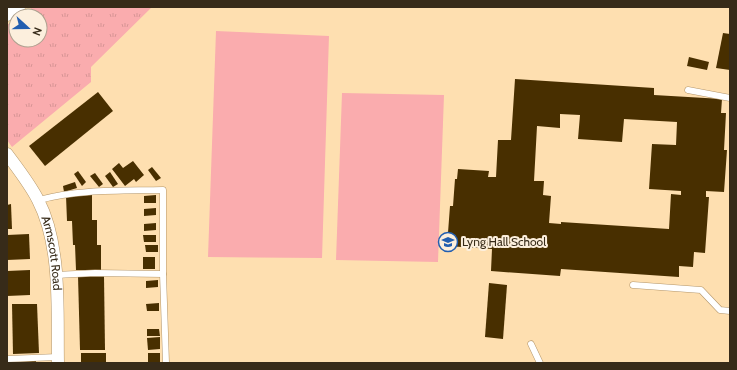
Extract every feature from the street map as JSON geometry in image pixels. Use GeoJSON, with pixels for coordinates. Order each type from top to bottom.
{"type":"FeatureCollection","features":[{"type":"Feature","properties":{"kind":"street"},"geometry":{"type":"LineString","coordinates":[[7,15],[19,7]]}},
{"type":"Feature","properties":{"kind":"street","name":"Armscott Road"},"geometry":{"type":"LineString","coordinates":[[7,154],[29,184],[38,200],[52,240],[56,275],[58,360]]}},
{"type":"Feature","properties":{"kind":"lane"},"geometry":{"type":"LineString","coordinates":[[688,90],[730,98]]}},
{"type":"Feature","properties":{"kind":"lane"},"geometry":{"type":"LineString","coordinates":[[38,200],[92,191],[163,190],[163,274],[166,363]]}},
{"type":"Feature","properties":{"kind":"lane"},"geometry":{"type":"LineString","coordinates":[[56,275],[95,273],[163,274]]}},
{"type":"Feature","properties":{"kind":"lane"},"geometry":{"type":"LineString","coordinates":[[633,285],[701,290],[720,310],[730,311]]}},
{"type":"Feature","properties":{"kind":"lane"},"geometry":{"type":"LineString","coordinates":[[531,344],[540,363]]}},
{"type":"Feature","properties":{"kind":"lane"},"geometry":{"type":"LineString","coordinates":[[7,358],[58,360]]}},
{"type":"Feature","properties":{"kind":"green space"},"geometry":{"type":"Polygon","coordinates":[[[152,7],[91,67],[91,82],[12,147],[7,140],[7,25],[8,24],[8,48],[48,48],[48,8],[32,8],[152,7]]]}},
{"type":"Feature","properties":{"kind":"green space"},"geometry":{"type":"Polygon","coordinates":[[[216,31],[329,36],[322,258],[208,257],[216,31]]]}},
{"type":"Feature","properties":{"kind":"green space"},"geometry":{"type":"Polygon","coordinates":[[[342,93],[444,95],[438,262],[336,260],[342,93]]]}},
{"type":"Feature","properties":{"kind":"building"},"geometry":{"type":"Polygon","coordinates":[[[723,33],[730,34],[730,70],[716,68],[723,33]]]}},
{"type":"Feature","properties":{"kind":"building"},"geometry":{"type":"Polygon","coordinates":[[[689,57],[709,62],[707,70],[687,66],[689,57]]]}},
{"type":"Feature","properties":{"kind":"building"},"geometry":{"type":"Polygon","coordinates":[[[515,79],[654,88],[654,95],[722,99],[721,113],[726,113],[724,150],[727,150],[724,192],[706,191],[706,197],[709,197],[705,253],[694,252],[693,267],[679,266],[679,277],[561,269],[560,276],[491,271],[492,249],[447,246],[450,206],[453,206],[455,179],[457,179],[458,169],[489,171],[488,177],[496,177],[498,140],[511,140],[515,79]],[[560,114],[560,128],[537,126],[534,181],[544,181],[543,195],[551,196],[549,223],[561,224],[561,222],[669,229],[671,194],[681,195],[681,191],[649,189],[652,144],[676,145],[677,122],[624,119],[622,142],[578,139],[580,115],[560,114]]]}},
{"type":"Feature","properties":{"kind":"building"},"geometry":{"type":"Polygon","coordinates":[[[98,92],[113,111],[45,166],[29,146],[98,92]]]}},
{"type":"Feature","properties":{"kind":"building"},"geometry":{"type":"Polygon","coordinates":[[[133,161],[144,175],[136,182],[134,179],[125,186],[112,169],[119,163],[123,168],[133,161]]]}},
{"type":"Feature","properties":{"kind":"building"},"geometry":{"type":"Polygon","coordinates":[[[152,167],[161,178],[156,181],[148,170],[152,167]]]}},
{"type":"Feature","properties":{"kind":"building"},"geometry":{"type":"Polygon","coordinates":[[[78,171],[86,182],[82,186],[74,174],[78,171]]]}},
{"type":"Feature","properties":{"kind":"building"},"geometry":{"type":"Polygon","coordinates":[[[110,172],[118,184],[113,187],[105,176],[110,172]]]}},
{"type":"Feature","properties":{"kind":"building"},"geometry":{"type":"Polygon","coordinates":[[[95,173],[103,184],[99,187],[90,176],[95,173]]]}},
{"type":"Feature","properties":{"kind":"building"},"geometry":{"type":"Polygon","coordinates":[[[75,182],[77,188],[64,192],[63,186],[75,182]]]}},
{"type":"Feature","properties":{"kind":"building"},"geometry":{"type":"Polygon","coordinates":[[[92,195],[92,220],[97,220],[97,245],[101,245],[101,270],[76,270],[72,221],[67,221],[66,196],[92,195]]]}},
{"type":"Feature","properties":{"kind":"building"},"geometry":{"type":"Polygon","coordinates":[[[156,195],[156,203],[144,203],[144,196],[156,195]]]}},
{"type":"Feature","properties":{"kind":"building"},"geometry":{"type":"Polygon","coordinates":[[[11,204],[12,229],[7,229],[7,205],[11,204]]]}},
{"type":"Feature","properties":{"kind":"building"},"geometry":{"type":"Polygon","coordinates":[[[156,208],[156,215],[144,216],[144,209],[156,208]]]}},
{"type":"Feature","properties":{"kind":"building"},"geometry":{"type":"Polygon","coordinates":[[[156,223],[156,230],[144,231],[144,224],[156,223]]]}},
{"type":"Feature","properties":{"kind":"building"},"geometry":{"type":"Polygon","coordinates":[[[29,234],[30,259],[7,260],[7,235],[29,234]]]}},
{"type":"Feature","properties":{"kind":"building"},"geometry":{"type":"Polygon","coordinates":[[[143,235],[156,235],[156,242],[144,242],[143,235]]]}},
{"type":"Feature","properties":{"kind":"building"},"geometry":{"type":"Polygon","coordinates":[[[145,245],[158,245],[158,252],[146,252],[145,245]]]}},
{"type":"Feature","properties":{"kind":"building"},"geometry":{"type":"Polygon","coordinates":[[[143,257],[155,257],[155,269],[143,269],[143,257]]]}},
{"type":"Feature","properties":{"kind":"building"},"geometry":{"type":"Polygon","coordinates":[[[30,270],[30,295],[7,296],[7,271],[30,270]]]}},
{"type":"Feature","properties":{"kind":"building"},"geometry":{"type":"Polygon","coordinates":[[[78,276],[104,276],[105,350],[80,350],[78,276]]]}},
{"type":"Feature","properties":{"kind":"building"},"geometry":{"type":"Polygon","coordinates":[[[158,280],[158,287],[146,288],[146,281],[158,280]]]}},
{"type":"Feature","properties":{"kind":"building"},"geometry":{"type":"Polygon","coordinates":[[[489,283],[507,285],[503,339],[485,337],[489,283]]]}},
{"type":"Feature","properties":{"kind":"building"},"geometry":{"type":"Polygon","coordinates":[[[159,303],[159,311],[147,311],[146,304],[159,303]]]}},
{"type":"Feature","properties":{"kind":"building"},"geometry":{"type":"Polygon","coordinates":[[[12,304],[37,304],[39,353],[13,354],[12,304]]]}},
{"type":"Feature","properties":{"kind":"building"},"geometry":{"type":"Polygon","coordinates":[[[147,329],[159,329],[160,336],[147,336],[147,329]]]}},
{"type":"Feature","properties":{"kind":"building"},"geometry":{"type":"Polygon","coordinates":[[[160,337],[160,349],[148,350],[147,338],[160,337]]]}},
{"type":"Feature","properties":{"kind":"building"},"geometry":{"type":"Polygon","coordinates":[[[81,353],[106,353],[106,363],[81,363],[81,353]]]}},
{"type":"Feature","properties":{"kind":"building"},"geometry":{"type":"Polygon","coordinates":[[[148,353],[160,353],[160,363],[148,363],[148,353]]]}},
{"type":"Feature","properties":{"kind":"building"},"geometry":{"type":"Polygon","coordinates":[[[10,361],[36,361],[36,363],[10,363],[10,361]]]}},
{"type":"Feature","properties":{"kind":"place","name":"Lyng Hall School"},"geometry":{"type":"Point","coordinates":[448,242]}}]}
